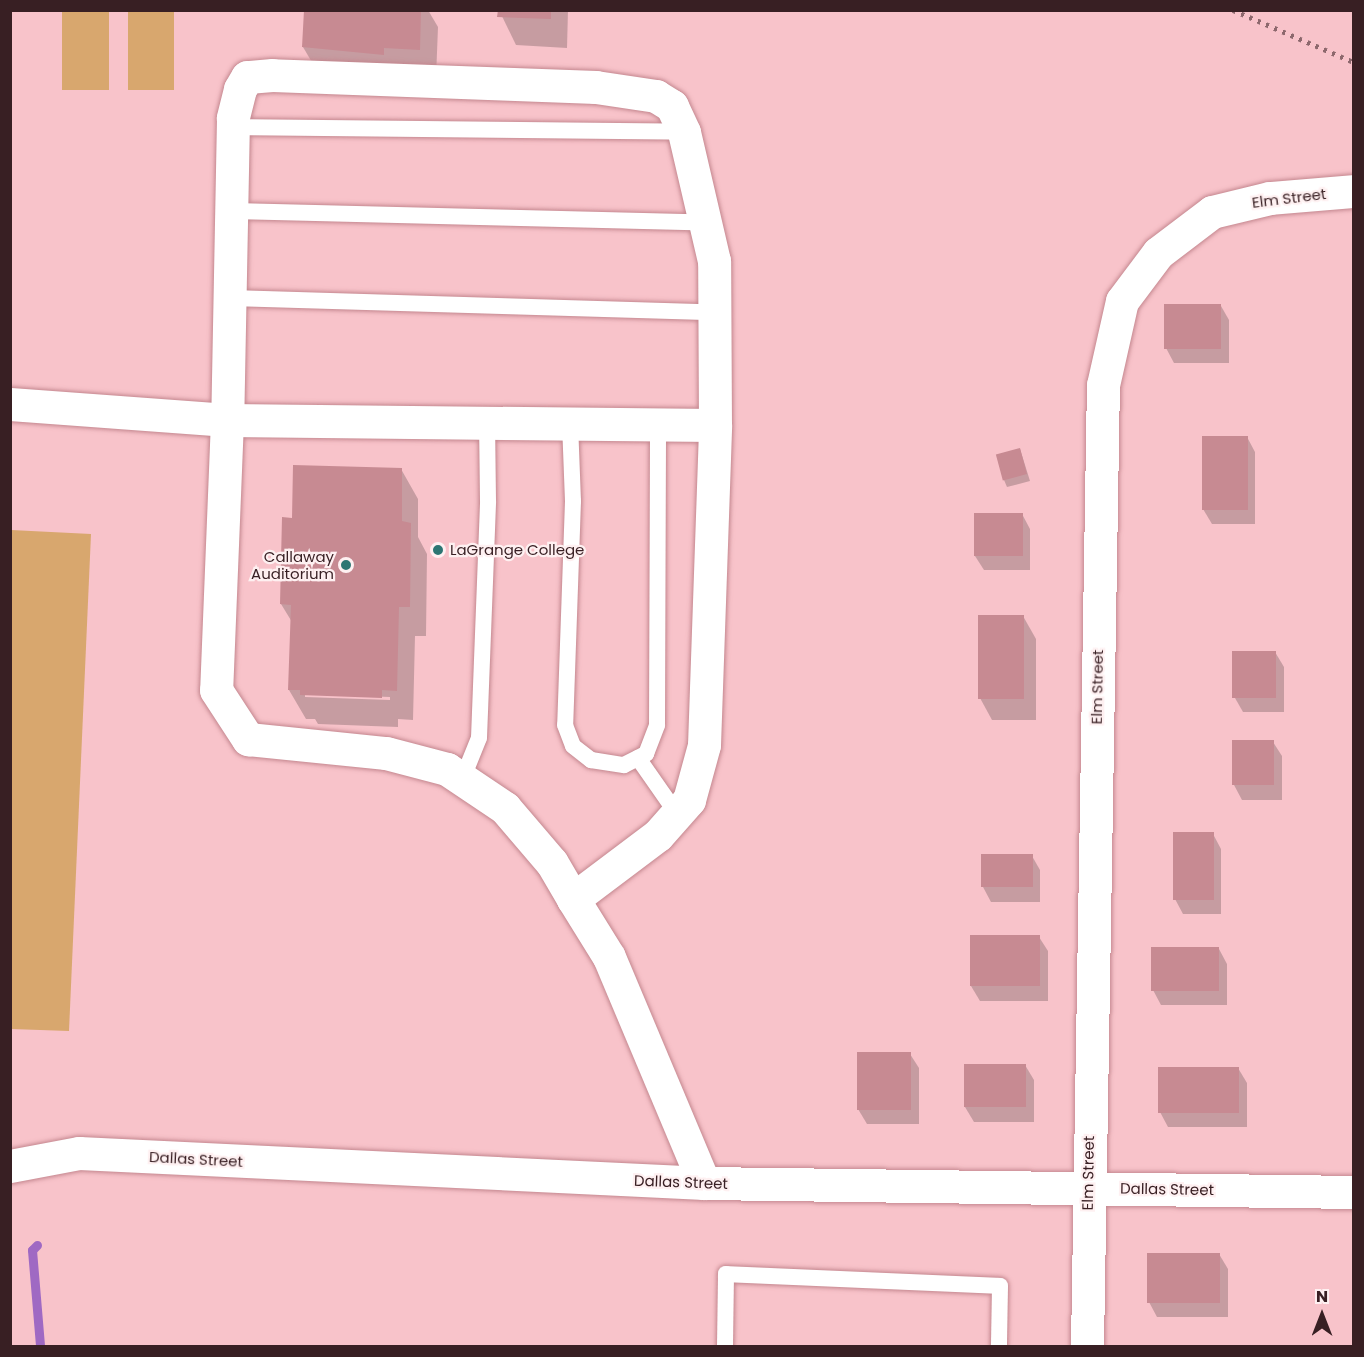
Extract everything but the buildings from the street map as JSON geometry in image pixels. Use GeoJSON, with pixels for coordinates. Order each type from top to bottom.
{"type":"FeatureCollection","features":[{"type":"Feature","properties":{"kind":"street"},"geometry":{"type":"LineString","coordinates":[[573,898],[658,835],[689,800],[704,745],[715,424],[714,261],[684,132],[672,106],[656,96],[596,87],[272,75],[248,77],[240,89],[233,127],[227,420],[216,690],[248,739],[386,753],[447,769],[505,808],[552,863],[573,898],[609,957],[704,1183]]}},
{"type":"Feature","properties":{"kind":"street","name":"Elm Street"},"geometry":{"type":"LineString","coordinates":[[1087,1347],[1103,385],[1122,301],[1158,253],[1212,212],[1269,198],[1353,191]]}},
{"type":"Feature","properties":{"kind":"street"},"geometry":{"type":"LineString","coordinates":[[10,404],[227,420],[715,424]]}},
{"type":"Feature","properties":{"kind":"street","name":"Dallas Street"},"geometry":{"type":"LineString","coordinates":[[10,1166],[78,1153],[704,1183],[1353,1192]]}},
{"type":"Feature","properties":{"kind":"lane"},"geometry":{"type":"LineString","coordinates":[[233,127],[684,132]]}},
{"type":"Feature","properties":{"kind":"lane"},"geometry":{"type":"LineString","coordinates":[[231,211],[707,223]]}},
{"type":"Feature","properties":{"kind":"lane"},"geometry":{"type":"LineString","coordinates":[[230,298],[715,312]]}},
{"type":"Feature","properties":{"kind":"lane"},"geometry":{"type":"LineString","coordinates":[[462,780],[479,738],[488,501],[487,423]]}},
{"type":"Feature","properties":{"kind":"lane"},"geometry":{"type":"LineString","coordinates":[[570,423],[573,501],[565,725],[573,746],[591,760],[624,765],[646,754],[657,725],[658,424]]}},
{"type":"Feature","properties":{"kind":"lane"},"geometry":{"type":"LineString","coordinates":[[638,758],[677,813]]}},
{"type":"Feature","properties":{"kind":"lane"},"geometry":{"type":"LineString","coordinates":[[725,1347],[726,1275],[1000,1286],[999,1347]]}},
{"type":"Feature","properties":{"kind":"shaded area"},"geometry":{"type":"Polygon","coordinates":[[[62,11],[109,11],[109,90],[62,90],[62,11]]]}},
{"type":"Feature","properties":{"kind":"shaded area"},"geometry":{"type":"Polygon","coordinates":[[[128,11],[174,11],[174,90],[128,90],[128,11]]]}},
{"type":"Feature","properties":{"kind":"shaded area"},"geometry":{"type":"Polygon","coordinates":[[[11,530],[91,534],[69,1031],[11,1029],[11,530]]]}},
{"type":"Feature","properties":{"kind":"waterway"},"geometry":{"type":"LineString","coordinates":[[37,1245],[32,1250],[40,1346]]}},
{"type":"Feature","properties":{"kind":"railway"},"geometry":{"type":"LineString","coordinates":[[1233,10],[1354,62]]}},
{"type":"Feature","properties":{"kind":"place","name":"LaGrange College"},"geometry":{"type":"Point","coordinates":[438,550]}},
{"type":"Feature","properties":{"kind":"place","name":"Callaway Auditorium"},"geometry":{"type":"Point","coordinates":[346,565]}}]}
